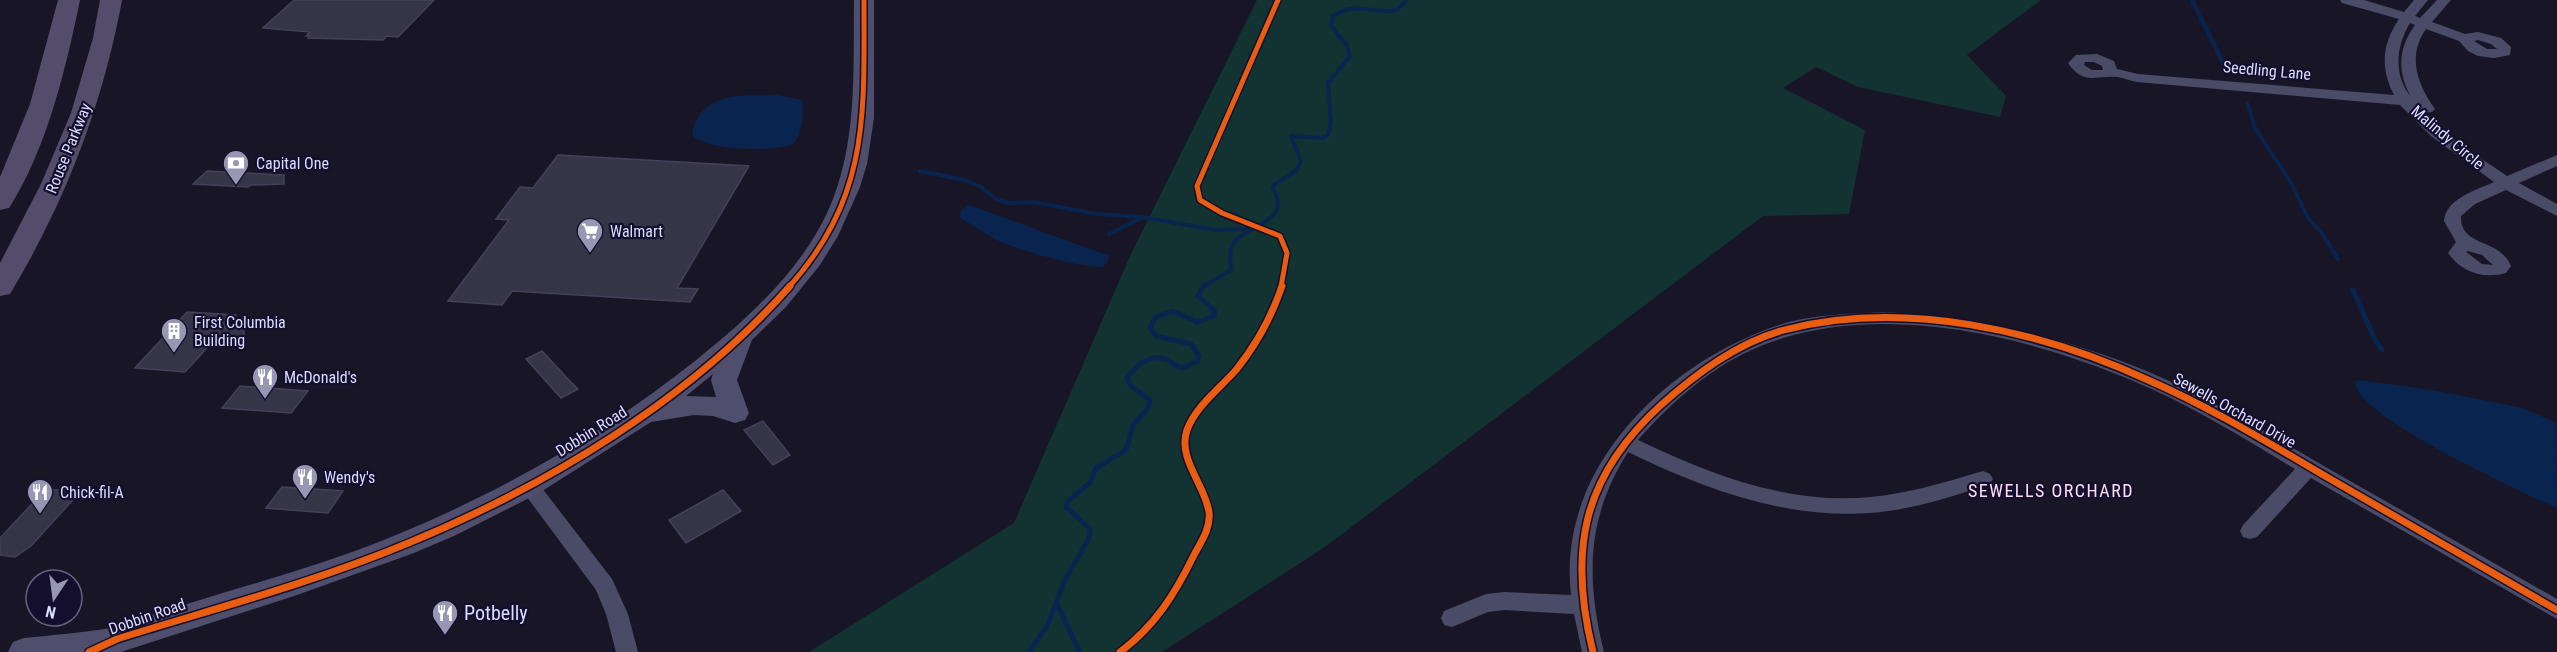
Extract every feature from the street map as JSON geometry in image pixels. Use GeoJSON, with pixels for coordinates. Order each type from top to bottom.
{"type":"FeatureCollection","features":[{"type":"Feature","properties":{"kind":"main road"},"geometry":{"type":"LineString","coordinates":[[0,202],[30,137],[46,95],[69,0]]}},
{"type":"Feature","properties":{"kind":"main road","name":"Rouse Parkway"},"geometry":{"type":"LineString","coordinates":[[0,287],[24,245],[79,126],[102,53],[111,0]]}},
{"type":"Feature","properties":{"kind":"main road"},"geometry":{"type":"LineString","coordinates":[[0,295],[24,245]]}},
{"type":"Feature","properties":{"kind":"street","name":"Dobbin Road"},"geometry":{"type":"LineString","coordinates":[[89,652],[117,639],[312,579],[455,523],[528,485],[641,416],[744,333],[770,309],[799,275],[836,217],[849,190],[857,162],[864,120],[864,0]]}},
{"type":"Feature","properties":{"kind":"street"},"geometry":{"type":"LineString","coordinates":[[2347,0],[2415,20],[2466,39]]}},
{"type":"Feature","properties":{"kind":"street","name":"Malindy Circle"},"geometry":{"type":"LineString","coordinates":[[2421,0],[2415,20],[2408,68],[2411,82],[2421,102],[2509,181],[2557,203]]}},
{"type":"Feature","properties":{"kind":"street","name":"Malindy Circle"},"geometry":{"type":"LineString","coordinates":[[2444,0],[2394,38],[2391,64],[2405,100],[2439,134],[2557,211]]}},
{"type":"Feature","properties":{"kind":"street","name":"Seedling Lane"},"geometry":{"type":"LineString","coordinates":[[2111,72],[2137,78],[2421,102]]}},
{"type":"Feature","properties":{"kind":"street"},"geometry":{"type":"LineString","coordinates":[[2468,245],[2454,228],[2452,220],[2458,206],[2557,160]]}},
{"type":"Feature","properties":{"kind":"street","name":"Sewells Orchard Drive"},"geometry":{"type":"LineString","coordinates":[[1593,652],[1582,605],[1581,553],[1584,525],[1594,493],[1624,442],[1654,412],[1738,348],[1795,328],[1824,322],[1858,319],[1900,319],[1992,331],[2085,355],[2137,375],[2186,397],[2557,610]]}},
{"type":"Feature","properties":{"kind":"street"},"geometry":{"type":"LineString","coordinates":[[641,416],[686,405],[702,404],[716,405],[735,413],[723,380],[744,333]]}},
{"type":"Feature","properties":{"kind":"street"},"geometry":{"type":"LineString","coordinates":[[1624,442],[1678,469],[1737,491],[1813,505],[1850,506],[1909,500],[1983,479]]}},
{"type":"Feature","properties":{"kind":"street"},"geometry":{"type":"LineString","coordinates":[[2250,531],[2309,467]]}},
{"type":"Feature","properties":{"kind":"street"},"geometry":{"type":"LineString","coordinates":[[528,485],[604,585],[617,614],[627,652]]}},
{"type":"Feature","properties":{"kind":"street"},"geometry":{"type":"LineString","coordinates":[[1452,618],[1495,602],[1582,605]]}},
{"type":"Feature","properties":{"kind":"street","name":"Dobbin Road"},"geometry":{"type":"LineString","coordinates":[[24,652],[117,639]]}},
{"type":"Feature","properties":{"kind":"green space"},"geometry":{"type":"Polygon","coordinates":[[[1257,0],[2041,0],[1967,55],[2006,96],[2000,117],[1858,87],[1816,67],[1783,88],[1865,130],[1849,214],[1763,216],[1325,547],[1162,652],[809,652],[1014,523],[1131,254],[1257,0]]]}},
{"type":"Feature","properties":{"kind":"water"},"geometry":{"type":"Polygon","coordinates":[[[746,95],[777,95],[802,100],[802,123],[793,144],[784,147],[742,149],[713,145],[693,136],[693,127],[698,117],[716,101],[746,95]]]}},
{"type":"Feature","properties":{"kind":"water"},"geometry":{"type":"Polygon","coordinates":[[[969,205],[1109,256],[1107,262],[1103,267],[1079,264],[1047,257],[1002,242],[960,218],[961,210],[969,205]]]}},
{"type":"Feature","properties":{"kind":"water"},"geometry":{"type":"Polygon","coordinates":[[[2358,380],[2432,390],[2523,408],[2556,423],[2557,508],[2479,471],[2411,433],[2382,414],[2363,397],[2355,382],[2358,380]]]}},
{"type":"Feature","properties":{"kind":"building"},"geometry":{"type":"Polygon","coordinates":[[[294,0],[434,0],[398,37],[387,36],[383,40],[308,38],[309,36],[306,36],[310,32],[263,28],[294,0]]]}},
{"type":"Feature","properties":{"kind":"building","name":"Walmart"},"geometry":{"type":"Polygon","coordinates":[[[558,155],[749,166],[677,288],[698,289],[690,302],[512,291],[502,305],[448,301],[509,220],[496,219],[520,187],[533,188],[558,155]]]}},
{"type":"Feature","properties":{"kind":"building","name":"Capital One"},"geometry":{"type":"Polygon","coordinates":[[[207,171],[284,175],[284,184],[248,187],[193,184],[207,171]]]}},
{"type":"Feature","properties":{"kind":"building","name":"First Columbia Building"},"geometry":{"type":"Polygon","coordinates":[[[187,312],[236,315],[224,328],[244,330],[244,341],[215,339],[185,372],[135,368],[187,312]]]}},
{"type":"Feature","properties":{"kind":"building"},"geometry":{"type":"Polygon","coordinates":[[[542,351],[578,389],[561,398],[526,359],[542,351]]]}},
{"type":"Feature","properties":{"kind":"building","name":"McDonald's"},"geometry":{"type":"Polygon","coordinates":[[[240,386],[308,391],[291,413],[222,408],[240,386]]]}},
{"type":"Feature","properties":{"kind":"building"},"geometry":{"type":"Polygon","coordinates":[[[763,421],[790,455],[773,465],[744,430],[763,421]]]}},
{"type":"Feature","properties":{"kind":"building","name":"Wendy's"},"geometry":{"type":"Polygon","coordinates":[[[282,487],[343,491],[328,513],[266,508],[282,487]]]}},
{"type":"Feature","properties":{"kind":"building","name":"Chick-fil-A"},"geometry":{"type":"Polygon","coordinates":[[[46,489],[80,492],[31,546],[15,557],[0,555],[0,538],[46,489]]]}},
{"type":"Feature","properties":{"kind":"building"},"geometry":{"type":"Polygon","coordinates":[[[723,490],[741,511],[686,543],[669,520],[723,490]]]}},
{"type":"Feature","properties":{"kind":"waterway"},"geometry":{"type":"LineString","coordinates":[[1202,287],[1231,270],[1232,246],[1246,233],[1265,222],[1277,209],[1278,200],[1273,189],[1274,185],[1297,170],[1301,161],[1291,136],[1323,138],[1328,135],[1331,123],[1328,83],[1350,56],[1347,46],[1331,25],[1333,16],[1342,11],[1358,8],[1380,11],[1397,10],[1407,0]]}},
{"type":"Feature","properties":{"kind":"waterway"},"geometry":{"type":"LineString","coordinates":[[2192,0],[2227,71]]}},
{"type":"Feature","properties":{"kind":"waterway"},"geometry":{"type":"LineString","coordinates":[[2247,103],[2255,128],[2290,181],[2308,218],[2321,232],[2338,259]]}},
{"type":"Feature","properties":{"kind":"waterway"},"geometry":{"type":"LineString","coordinates":[[920,171],[965,180],[981,187],[996,199],[1008,203],[1032,202],[1098,214],[1142,217],[1215,230],[1250,229]]}},
{"type":"Feature","properties":{"kind":"waterway"},"geometry":{"type":"LineString","coordinates":[[1109,234],[1141,218]]}},
{"type":"Feature","properties":{"kind":"waterway"},"geometry":{"type":"LineString","coordinates":[[1029,652],[1047,626],[1065,580],[1089,538],[1090,529],[1066,507],[1069,500],[1090,483],[1096,468],[1126,450],[1133,425],[1148,408],[1150,400],[1130,385],[1127,378],[1139,365],[1154,358],[1165,359],[1182,368],[1198,361],[1199,356],[1191,344],[1156,336],[1150,328],[1156,317],[1172,311],[1197,322],[1214,316],[1215,311],[1198,296],[1204,286]]}},
{"type":"Feature","properties":{"kind":"waterway"},"geometry":{"type":"LineString","coordinates":[[2353,290],[2375,340],[2382,350]]}},
{"type":"Feature","properties":{"kind":"waterway"},"geometry":{"type":"LineString","coordinates":[[1057,604],[1080,652]]}},
{"type":"Feature","properties":{"kind":"cycle path"},"geometry":{"type":"LineString","coordinates":[[89,652],[117,639],[333,571],[446,527],[528,486],[608,438],[646,412],[718,356],[758,320],[795,281],[826,236],[839,212],[856,164],[863,118],[864,0]]}},
{"type":"Feature","properties":{"kind":"cycle path"},"geometry":{"type":"LineString","coordinates":[[1120,652],[1145,632],[1165,608],[1205,534],[1209,514],[1202,489],[1184,449],[1184,438],[1188,427],[1203,405],[1238,367],[1255,343],[1278,297],[1287,266],[1287,250],[1280,236],[1222,213],[1200,200],[1197,186],[1278,0]]}},
{"type":"Feature","properties":{"kind":"cycle path"},"geometry":{"type":"LineString","coordinates":[[1593,652],[1585,621],[1581,590],[1581,559],[1585,529],[1593,499],[1622,445],[1676,392],[1712,364],[1737,349],[1782,331],[1832,321],[1884,318],[1938,321],[1992,330],[2044,342],[2138,375],[2231,422],[2557,610]]}},
{"type":"Feature","properties":{"kind":"place","name":"Capital One"},"geometry":{"type":"Point","coordinates":[236,186]}},
{"type":"Feature","properties":{"kind":"place","name":"Walmart"},"geometry":{"type":"Point","coordinates":[590,254]}},
{"type":"Feature","properties":{"kind":"place","name":"First Columbia Building"},"geometry":{"type":"Point","coordinates":[174,354]}},
{"type":"Feature","properties":{"kind":"place","name":"McDonald's"},"geometry":{"type":"Point","coordinates":[265,400]}},
{"type":"Feature","properties":{"kind":"place","name":"Wendy's"},"geometry":{"type":"Point","coordinates":[305,500]}},
{"type":"Feature","properties":{"kind":"place","name":"Chick-fil-A"},"geometry":{"type":"Point","coordinates":[40,515]}},
{"type":"Feature","properties":{"kind":"place","name":"Potbelly"},"geometry":{"type":"Point","coordinates":[445,636]}},
{"type":"Feature","properties":{"kind":"district","name":"SEWELLS ORCHARD"},"geometry":{"type":"Point","coordinates":[2051,491]}}]}
